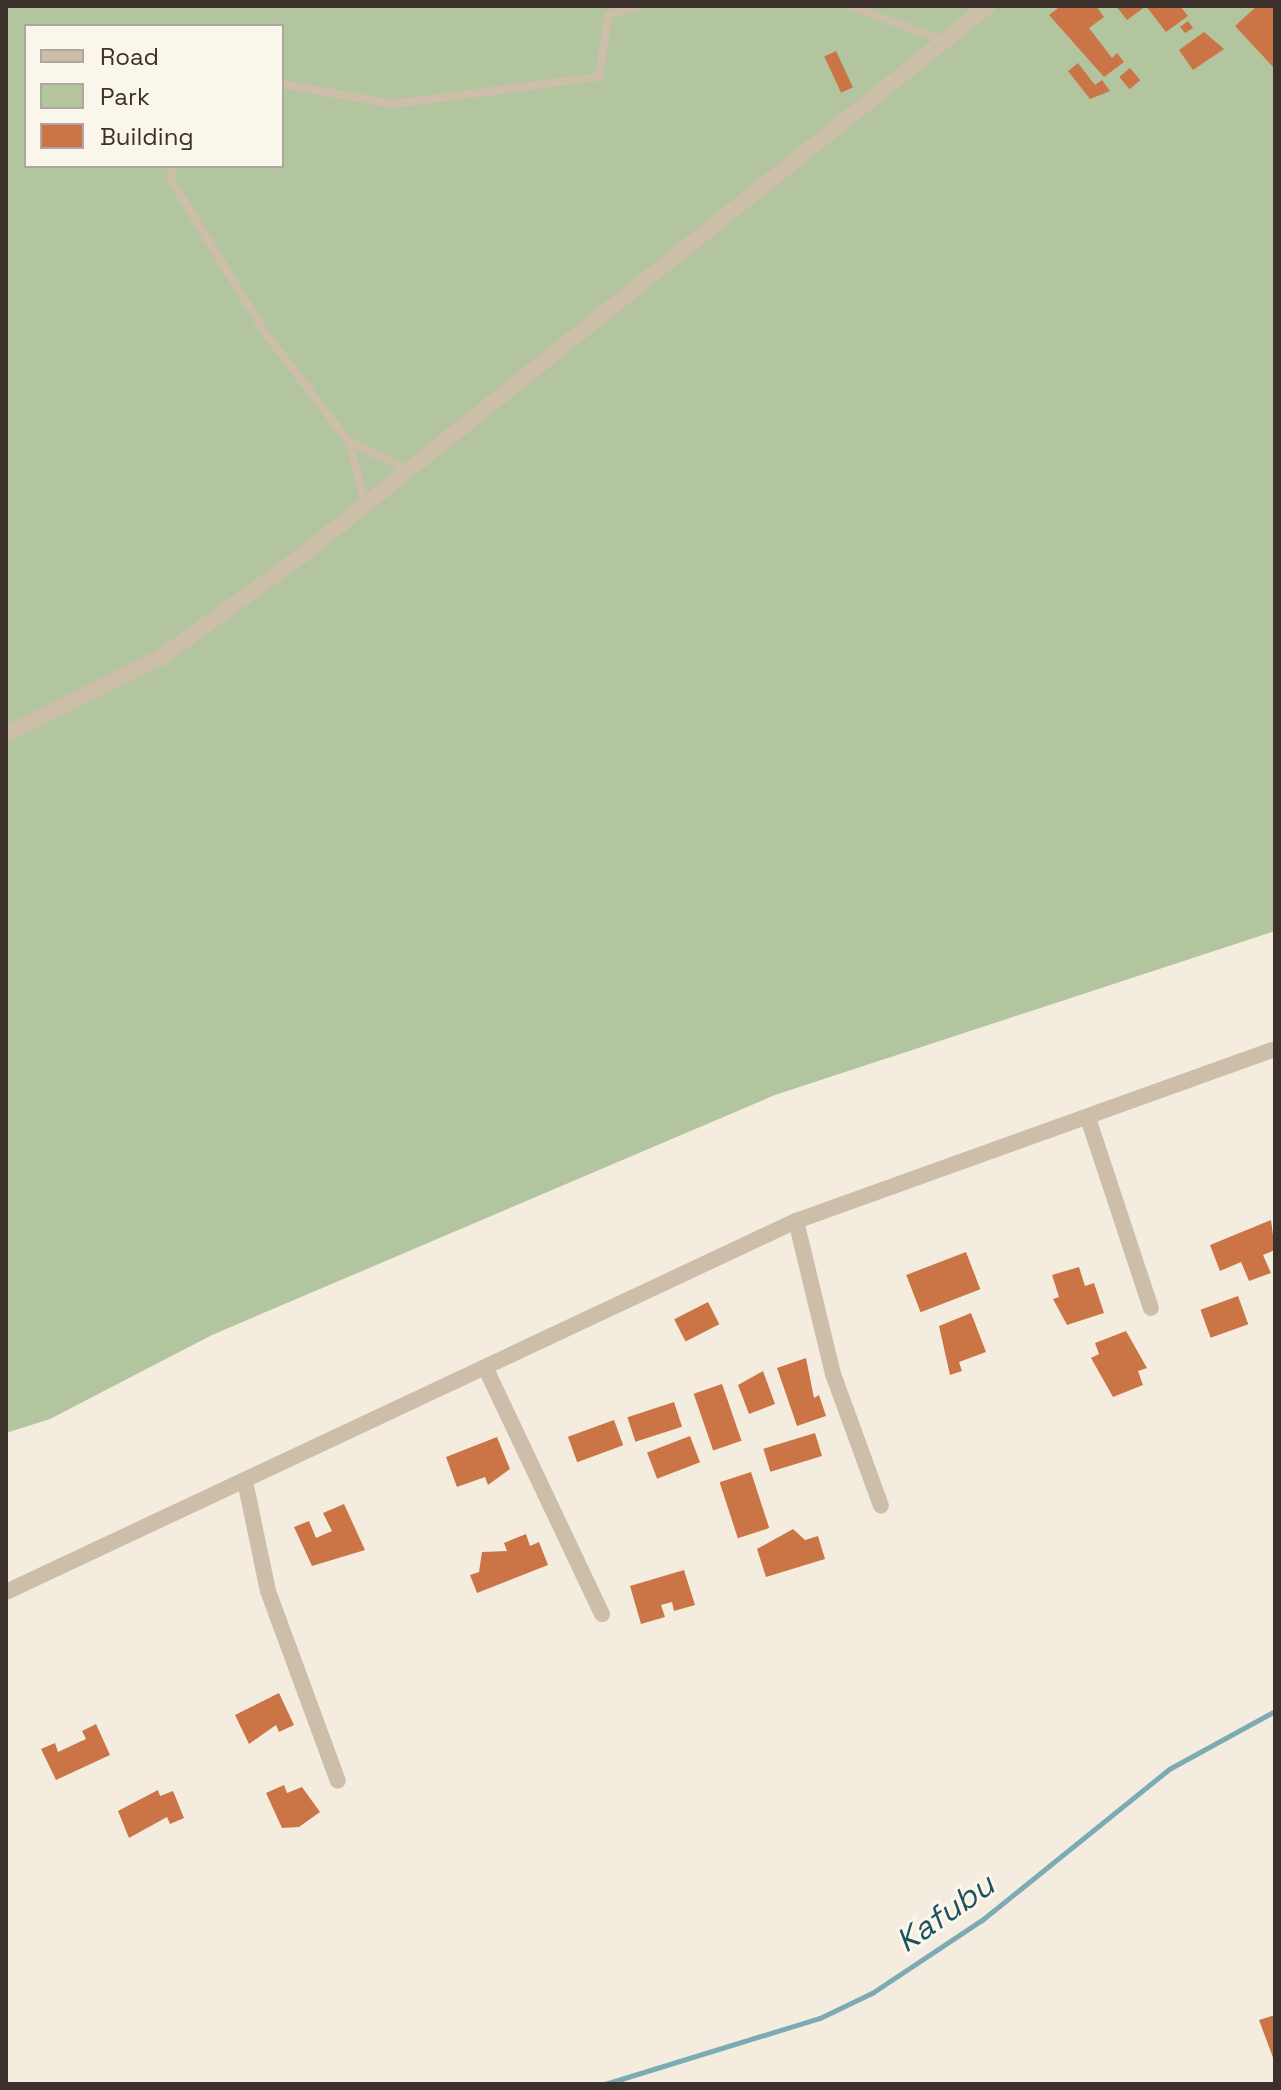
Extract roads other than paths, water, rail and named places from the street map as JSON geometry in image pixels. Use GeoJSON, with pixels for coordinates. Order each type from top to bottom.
{"type":"FeatureCollection","features":[{"type":"Feature","properties":{"kind":"street"},"geometry":{"type":"LineString","coordinates":[[8,727],[160,658],[365,503],[988,6]]}},
{"type":"Feature","properties":{"kind":"street"},"geometry":{"type":"LineString","coordinates":[[6,1592],[487,1371],[796,1221],[1275,1049]]}},
{"type":"Feature","properties":{"kind":"street"},"geometry":{"type":"LineString","coordinates":[[1088,1118],[1151,1308]]}},
{"type":"Feature","properties":{"kind":"street"},"geometry":{"type":"LineString","coordinates":[[796,1221],[833,1374],[881,1506]]}},
{"type":"Feature","properties":{"kind":"street"},"geometry":{"type":"LineString","coordinates":[[487,1371],[602,1614]]}},
{"type":"Feature","properties":{"kind":"street"},"geometry":{"type":"LineString","coordinates":[[245,1481],[268,1591],[338,1781]]}},
{"type":"Feature","properties":{"kind":"lane"},"geometry":{"type":"LineString","coordinates":[[284,84],[393,104],[587,80],[599,77],[608,15],[637,6]]}},
{"type":"Feature","properties":{"kind":"lane"},"geometry":{"type":"LineString","coordinates":[[851,6],[942,40]]}},
{"type":"Feature","properties":{"kind":"lane"},"geometry":{"type":"LineString","coordinates":[[172,168],[171,180],[266,334],[349,442],[365,503]]}},
{"type":"Feature","properties":{"kind":"lane"},"geometry":{"type":"LineString","coordinates":[[349,442],[407,469]]}},
{"type":"Feature","properties":{"kind":"waterway","name":"Kafubu"},"geometry":{"type":"LineString","coordinates":[[605,2084],[820,2018],[872,1993],[982,1920],[1169,1769],[1275,1711]]}}]}
